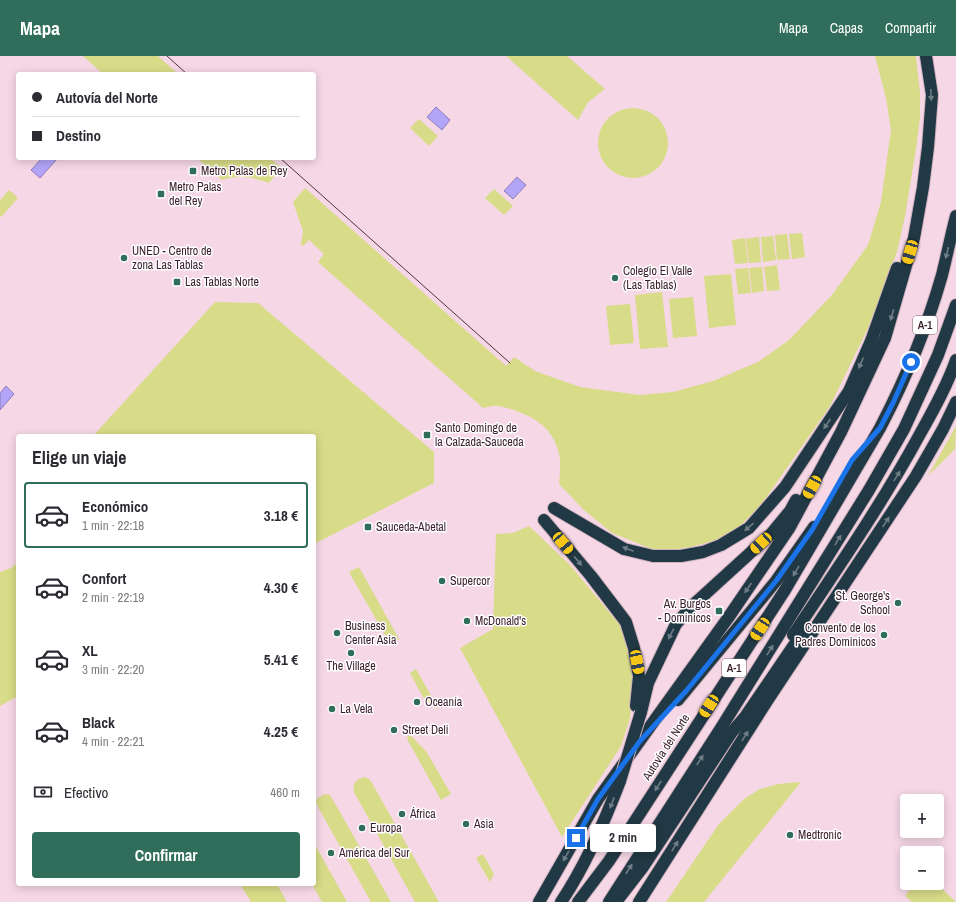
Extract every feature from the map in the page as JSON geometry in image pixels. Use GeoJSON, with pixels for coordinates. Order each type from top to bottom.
{"type":"FeatureCollection","features":[{"type":"Feature","properties":{"kind":"highway"},"geometry":{"type":"LineString","coordinates":[[539,902],[598,799],[728,618],[790,527],[833,447],[885,338],[914,238],[923,187],[932,95],[926,56]]}},
{"type":"Feature","properties":{"kind":"highway","name":"Autovía del Norte"},"geometry":{"type":"LineString","coordinates":[[578,902],[609,861],[785,590],[880,428],[893,403],[917,348],[941,276],[956,216]]}},
{"type":"Feature","properties":{"kind":"highway"},"geometry":{"type":"LineString","coordinates":[[554,508],[624,548],[653,556],[680,556],[703,552],[721,545],[749,528],[785,487],[849,391],[878,322],[902,253],[914,238]]}},
{"type":"Feature","properties":{"kind":"highway","name":"A-1"},"geometry":{"type":"LineString","coordinates":[[609,902],[721,728],[869,490],[904,429],[938,355],[956,305]]}},
{"type":"Feature","properties":{"kind":"highway"},"geometry":{"type":"LineString","coordinates":[[732,732],[740,714],[850,550],[903,466],[929,417],[956,360]]}},
{"type":"Feature","properties":{"kind":"highway"},"geometry":{"type":"LineString","coordinates":[[639,902],[767,701],[916,476],[943,429],[956,402]]}},
{"type":"Feature","properties":{"kind":"highway"},"geometry":{"type":"LineString","coordinates":[[640,741],[686,691],[776,581],[812,530],[852,460],[880,428]]}},
{"type":"Feature","properties":{"kind":"highway"},"geometry":{"type":"LineString","coordinates":[[561,902],[603,824],[620,781],[638,712],[648,683],[676,624],[692,606],[771,534],[790,511],[812,476],[833,447]]}},
{"type":"Feature","properties":{"kind":"highway"},"geometry":{"type":"LineString","coordinates":[[544,520],[591,576],[626,622],[634,648],[639,676],[638,712]]}},
{"type":"Feature","properties":{"kind":"highway"},"geometry":{"type":"LineString","coordinates":[[616,902],[643,868],[732,732],[745,717],[805,629],[845,575],[875,539]]}},
{"type":"Feature","properties":{"kind":"green space"},"geometry":{"type":"Polygon","coordinates":[[[83,56],[158,56],[176,72],[101,72],[83,56]]]}},
{"type":"Feature","properties":{"kind":"green space"},"geometry":{"type":"Polygon","coordinates":[[[506,56],[567,56],[605,89],[588,102],[578,120],[506,56]]]}},
{"type":"Feature","properties":{"kind":"green space"},"geometry":{"type":"Polygon","coordinates":[[[875,56],[916,56],[920,93],[920,117],[905,216],[897,252],[868,328],[830,406],[761,505],[739,527],[716,540],[691,547],[670,550],[652,549],[612,533],[584,510],[559,484],[559,453],[553,438],[545,427],[527,415],[519,412],[496,406],[483,408],[318,262],[324,254],[309,240],[303,246],[301,245],[303,231],[293,202],[305,188],[506,366],[514,357],[535,371],[580,387],[640,395],[673,392],[713,381],[758,362],[789,340],[832,295],[868,245],[881,202],[891,130],[886,98],[875,56]]]}},
{"type":"Feature","properties":{"kind":"green space"},"geometry":{"type":"Polygon","coordinates":[[[633,108],[646,111],[658,118],[665,130],[668,143],[665,156],[658,168],[646,175],[633,178],[620,175],[608,168],[601,156],[598,143],[601,130],[608,118],[620,111],[633,108]]]}},
{"type":"Feature","properties":{"kind":"green space"},"geometry":{"type":"Polygon","coordinates":[[[419,119],[438,136],[429,146],[410,128],[419,119]]]}},
{"type":"Feature","properties":{"kind":"green space"},"geometry":{"type":"Polygon","coordinates":[[[199,160],[272,160],[281,168],[269,183],[246,177],[235,177],[222,180],[199,160]]]}},
{"type":"Feature","properties":{"kind":"green space"},"geometry":{"type":"Polygon","coordinates":[[[494,189],[513,206],[504,215],[485,198],[494,189]]]}},
{"type":"Feature","properties":{"kind":"green space"},"geometry":{"type":"Polygon","coordinates":[[[9,190],[18,198],[1,217],[0,200],[9,190]]]}},
{"type":"Feature","properties":{"kind":"green space"},"geometry":{"type":"Polygon","coordinates":[[[802,233],[805,257],[792,259],[789,234],[802,233]]]}},
{"type":"Feature","properties":{"kind":"green space"},"geometry":{"type":"Polygon","coordinates":[[[787,234],[790,259],[777,260],[775,235],[787,234]]]}},
{"type":"Feature","properties":{"kind":"green space"},"geometry":{"type":"Polygon","coordinates":[[[773,236],[776,260],[763,262],[761,237],[773,236]]]}},
{"type":"Feature","properties":{"kind":"green space"},"geometry":{"type":"Polygon","coordinates":[[[759,237],[761,262],[749,263],[746,239],[759,237]]]}},
{"type":"Feature","properties":{"kind":"green space"},"geometry":{"type":"Polygon","coordinates":[[[745,238],[748,263],[735,264],[732,240],[745,238]]]}},
{"type":"Feature","properties":{"kind":"green space"},"geometry":{"type":"Polygon","coordinates":[[[777,265],[780,290],[767,291],[764,267],[777,265]]]}},
{"type":"Feature","properties":{"kind":"green space"},"geometry":{"type":"Polygon","coordinates":[[[762,267],[764,291],[752,293],[749,268],[762,267]]]}},
{"type":"Feature","properties":{"kind":"green space"},"geometry":{"type":"Polygon","coordinates":[[[748,268],[751,293],[738,294],[735,269],[748,268]]]}},
{"type":"Feature","properties":{"kind":"green space"},"geometry":{"type":"Polygon","coordinates":[[[731,274],[736,325],[709,328],[704,276],[731,274]]]}},
{"type":"Feature","properties":{"kind":"green space"},"geometry":{"type":"Polygon","coordinates":[[[662,292],[668,347],[640,349],[635,295],[662,292]]]}},
{"type":"Feature","properties":{"kind":"green space"},"geometry":{"type":"Polygon","coordinates":[[[693,297],[697,336],[673,338],[669,299],[693,297]]]}},
{"type":"Feature","properties":{"kind":"green space"},"geometry":{"type":"Polygon","coordinates":[[[215,302],[258,303],[434,452],[434,483],[316,543],[316,434],[95,434],[215,302]]]}},
{"type":"Feature","properties":{"kind":"green space"},"geometry":{"type":"Polygon","coordinates":[[[630,304],[634,343],[610,345],[606,306],[630,304]]]}},
{"type":"Feature","properties":{"kind":"green space"},"geometry":{"type":"Polygon","coordinates":[[[956,426],[955,449],[928,476],[956,426]]]}},
{"type":"Feature","properties":{"kind":"green space"},"geometry":{"type":"Polygon","coordinates":[[[529,526],[570,565],[619,624],[632,653],[633,682],[630,718],[621,746],[562,837],[460,648],[493,629],[496,534],[513,533],[529,526]]]}},
{"type":"Feature","properties":{"kind":"green space"},"geometry":{"type":"Polygon","coordinates":[[[16,564],[16,697],[0,706],[0,572],[11,568],[16,564]]]}},
{"type":"Feature","properties":{"kind":"green space"},"geometry":{"type":"Polygon","coordinates":[[[359,567],[399,639],[390,644],[349,572],[359,567]]]}},
{"type":"Feature","properties":{"kind":"green space"},"geometry":{"type":"Polygon","coordinates":[[[416,669],[438,708],[437,709],[423,697],[410,673],[416,669]]]}},
{"type":"Feature","properties":{"kind":"green space"},"geometry":{"type":"Polygon","coordinates":[[[408,736],[411,736],[426,751],[451,794],[441,800],[407,739],[408,736]]]}},
{"type":"Feature","properties":{"kind":"green space"},"geometry":{"type":"Polygon","coordinates":[[[364,777],[368,778],[372,783],[439,902],[415,902],[354,792],[353,787],[355,783],[358,779],[364,777]]]}},
{"type":"Feature","properties":{"kind":"green space"},"geometry":{"type":"Polygon","coordinates":[[[801,782],[704,902],[666,902],[719,824],[744,799],[760,789],[778,784],[801,782]]]}},
{"type":"Feature","properties":{"kind":"green space"},"geometry":{"type":"Polygon","coordinates":[[[325,794],[330,795],[391,902],[371,902],[318,807],[316,802],[318,798],[325,794]]]}},
{"type":"Feature","properties":{"kind":"green space"},"geometry":{"type":"Polygon","coordinates":[[[316,847],[347,902],[322,902],[313,886],[316,886],[316,847]]]}},
{"type":"Feature","properties":{"kind":"green space"},"geometry":{"type":"Polygon","coordinates":[[[483,854],[494,874],[490,882],[476,858],[483,854]]]}},
{"type":"Feature","properties":{"kind":"green space"},"geometry":{"type":"Polygon","coordinates":[[[241,886],[278,886],[287,902],[251,902],[241,886]]]}},
{"type":"Feature","properties":{"kind":"green space"},"geometry":{"type":"Polygon","coordinates":[[[910,890],[943,890],[956,902],[912,902],[905,896],[910,890]]]}},
{"type":"Feature","properties":{"kind":"shaded area"},"geometry":{"type":"Polygon","coordinates":[[[436,107],[450,120],[442,130],[427,117],[436,107]]]}},
{"type":"Feature","properties":{"kind":"shaded area"},"geometry":{"type":"Polygon","coordinates":[[[40,160],[56,160],[40,178],[31,170],[40,160]]]}},
{"type":"Feature","properties":{"kind":"shaded area"},"geometry":{"type":"Polygon","coordinates":[[[517,177],[526,185],[513,199],[504,191],[517,177]]]}},
{"type":"Feature","properties":{"kind":"shaded area"},"geometry":{"type":"Polygon","coordinates":[[[6,386],[14,394],[0,410],[0,393],[6,386]]]}},
{"type":"Feature","properties":{"kind":"tram line"},"geometry":{"type":"LineString","coordinates":[[167,56],[185,72]]}},
{"type":"Feature","properties":{"kind":"tram line"},"geometry":{"type":"LineString","coordinates":[[282,160],[510,363]]}},
{"type":"Feature","properties":{"kind":"place","name":"Metro Palas de Rey"},"geometry":{"type":"Point","coordinates":[193,171]}},
{"type":"Feature","properties":{"kind":"place","name":"Metro Palas del Rey"},"geometry":{"type":"Point","coordinates":[161,194]}},
{"type":"Feature","properties":{"kind":"place","name":"UNED - Centro de zona Las Tablas"},"geometry":{"type":"Point","coordinates":[124,258]}},
{"type":"Feature","properties":{"kind":"place","name":"Colegio El Valle (Las Tablas)"},"geometry":{"type":"Point","coordinates":[615,278]}},
{"type":"Feature","properties":{"kind":"place","name":"Las Tablas Norte"},"geometry":{"type":"Point","coordinates":[177,282]}},
{"type":"Feature","properties":{"kind":"place","name":"Santo Domingo de la Calzada-Sauceda"},"geometry":{"type":"Point","coordinates":[427,435]}},
{"type":"Feature","properties":{"kind":"place","name":"Sauceda-Abetal"},"geometry":{"type":"Point","coordinates":[368,527]}},
{"type":"Feature","properties":{"kind":"place","name":"Supercor"},"geometry":{"type":"Point","coordinates":[442,581]}},
{"type":"Feature","properties":{"kind":"place","name":"St. George's School"},"geometry":{"type":"Point","coordinates":[898,603]}},
{"type":"Feature","properties":{"kind":"place","name":"Av. Burgos - Dominicos"},"geometry":{"type":"Point","coordinates":[719,611]}},
{"type":"Feature","properties":{"kind":"place","name":"McDonald's"},"geometry":{"type":"Point","coordinates":[467,621]}},
{"type":"Feature","properties":{"kind":"place","name":"Business Center Asia"},"geometry":{"type":"Point","coordinates":[337,633]}},
{"type":"Feature","properties":{"kind":"place","name":"Convento de los Padres Dominicos"},"geometry":{"type":"Point","coordinates":[884,635]}},
{"type":"Feature","properties":{"kind":"place","name":"The Village"},"geometry":{"type":"Point","coordinates":[351,653]}},
{"type":"Feature","properties":{"kind":"place","name":"Oceanía"},"geometry":{"type":"Point","coordinates":[417,702]}},
{"type":"Feature","properties":{"kind":"place","name":"La Vela"},"geometry":{"type":"Point","coordinates":[332,709]}},
{"type":"Feature","properties":{"kind":"place","name":"Street Deli"},"geometry":{"type":"Point","coordinates":[394,730]}},
{"type":"Feature","properties":{"kind":"place","name":"África"},"geometry":{"type":"Point","coordinates":[402,814]}},
{"type":"Feature","properties":{"kind":"place","name":"Asia"},"geometry":{"type":"Point","coordinates":[466,824]}},
{"type":"Feature","properties":{"kind":"place","name":"Europa"},"geometry":{"type":"Point","coordinates":[362,828]}},
{"type":"Feature","properties":{"kind":"place","name":"Medtronic"},"geometry":{"type":"Point","coordinates":[790,835]}},
{"type":"Feature","properties":{"kind":"place","name":"América del Sur"},"geometry":{"type":"Point","coordinates":[331,853]}},
{"type":"Feature","properties":{"kind":"route"},"geometry":{"type":"LineString","coordinates":[[576,838],[598,799],[640,741],[686,691],[776,581],[812,530],[852,460],[880,428],[911,362]]}}]}
